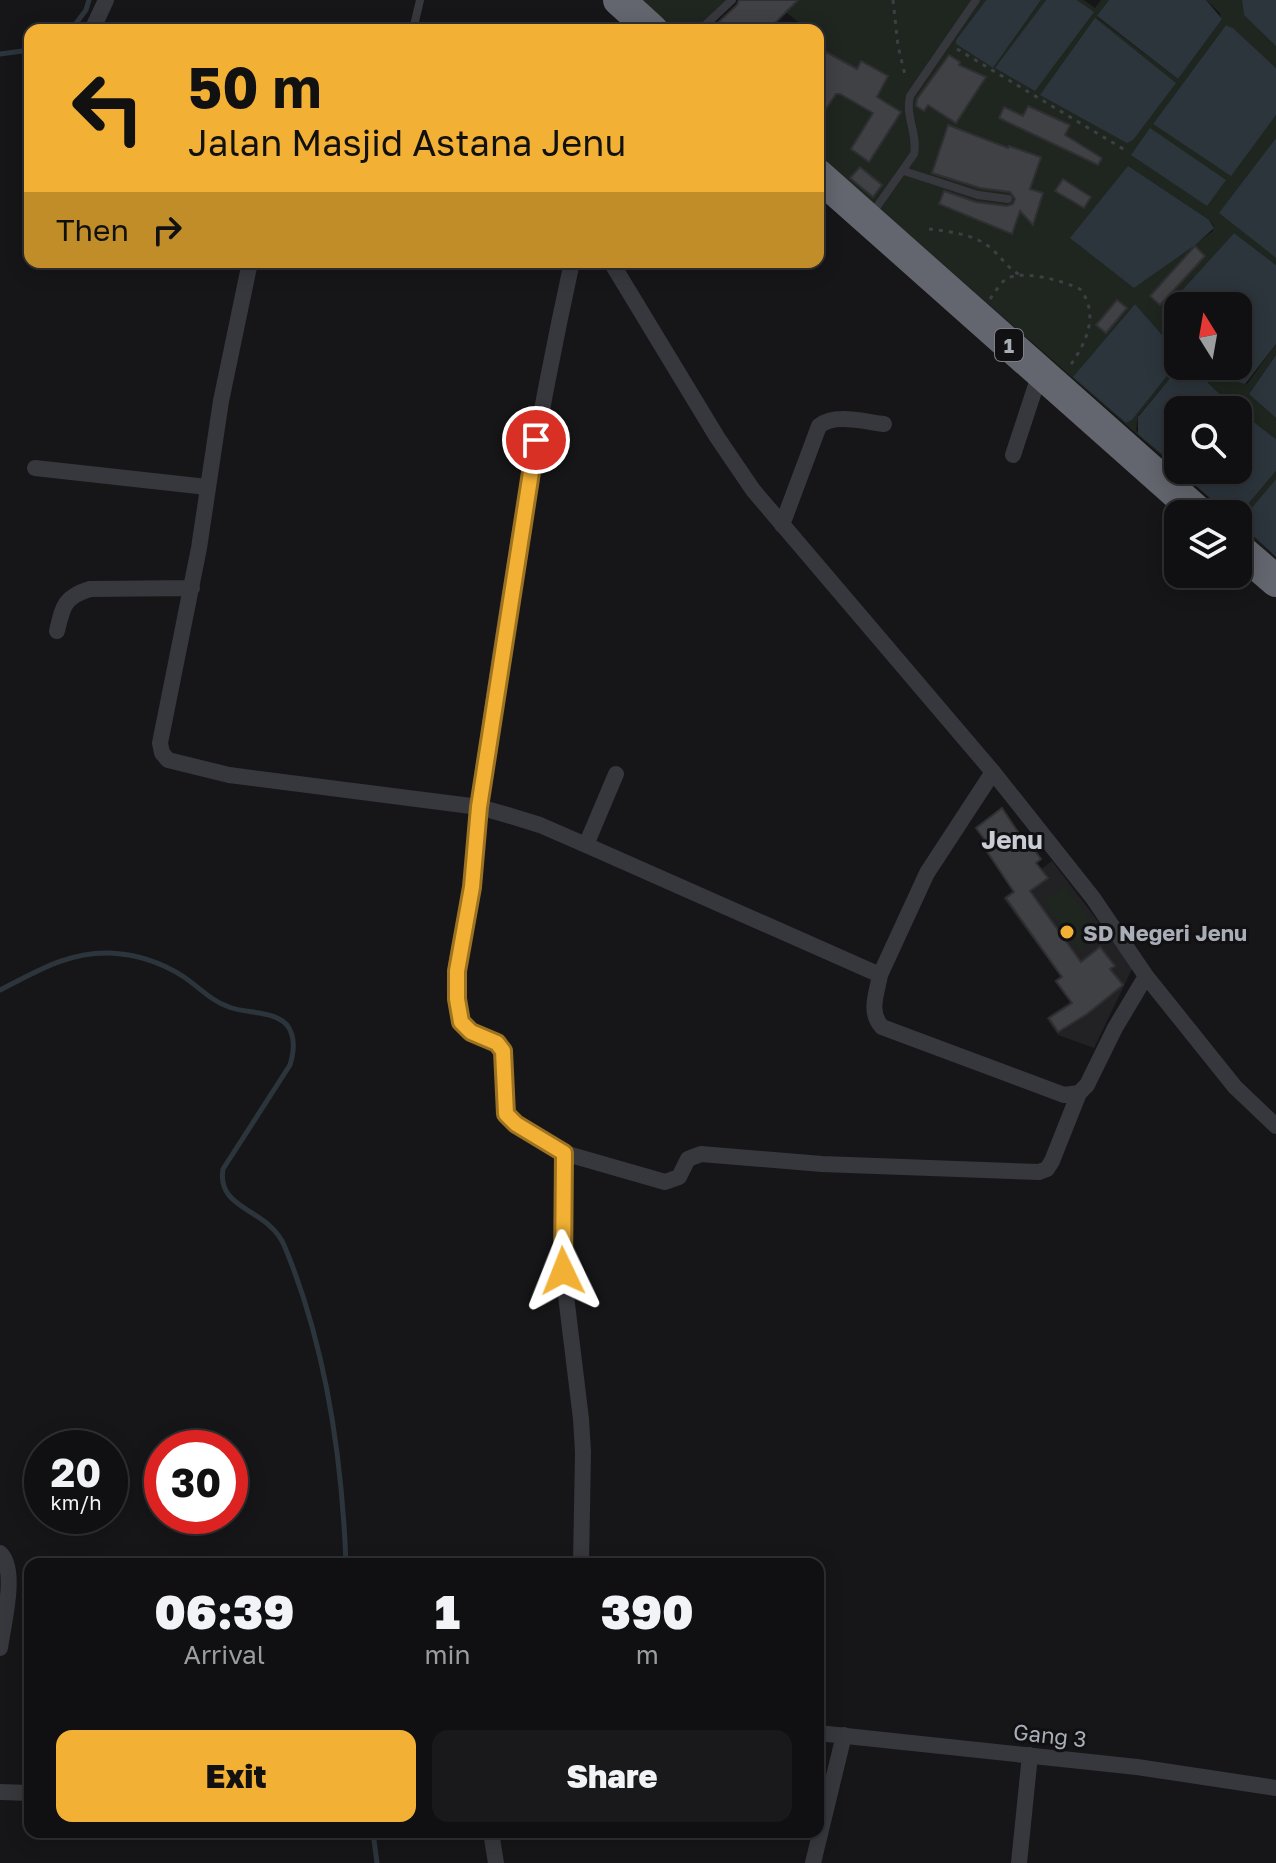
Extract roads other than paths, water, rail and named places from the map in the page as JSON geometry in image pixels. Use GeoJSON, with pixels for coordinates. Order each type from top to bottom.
{"type":"FeatureCollection","features":[{"type":"Feature","properties":{"kind":"highway"},"geometry":{"type":"LineString","coordinates":[[619,0],[645,24]]}},
{"type":"Feature","properties":{"kind":"highway","name":"1"},"geometry":{"type":"LineString","coordinates":[[824,180],[1184,500]]}},
{"type":"Feature","properties":{"kind":"highway"},"geometry":{"type":"LineString","coordinates":[[1252,560],[1276,581]]}},
{"type":"Feature","properties":{"kind":"street"},"geometry":{"type":"LineString","coordinates":[[95,24],[106,0]]}},
{"type":"Feature","properties":{"kind":"street"},"geometry":{"type":"LineString","coordinates":[[249,268],[221,401],[192,588],[160,743],[162,753],[168,760],[229,775],[479,807],[540,825],[880,975]]}},
{"type":"Feature","properties":{"kind":"street"},"geometry":{"type":"LineString","coordinates":[[571,268],[530,469],[479,807],[472,887],[457,971],[461,1022],[471,1032],[501,1048],[506,1114],[516,1124],[564,1153],[665,1182],[679,1177],[688,1159],[701,1154],[822,1164],[1039,1172],[1047,1169],[1052,1161],[1079,1093],[1087,1085],[1115,1028],[1146,976]]}},
{"type":"Feature","properties":{"kind":"street"},"geometry":{"type":"LineString","coordinates":[[615,268],[735,465],[782,525],[993,772],[1093,898],[1146,976],[1235,1087],[1276,1126]]}},
{"type":"Feature","properties":{"kind":"street"},"geometry":{"type":"LineString","coordinates":[[1013,455],[1048,379]]}},
{"type":"Feature","properties":{"kind":"street"},"geometry":{"type":"LineString","coordinates":[[782,525],[819,426],[826,421],[839,419],[884,424]]}},
{"type":"Feature","properties":{"kind":"street"},"geometry":{"type":"LineString","coordinates":[[35,468],[207,487]]}},
{"type":"Feature","properties":{"kind":"street"},"geometry":{"type":"LineString","coordinates":[[57,631],[68,599],[75,593],[90,589],[192,588]]}},
{"type":"Feature","properties":{"kind":"street"},"geometry":{"type":"LineString","coordinates":[[993,772],[927,873],[880,975],[873,1007],[875,1020],[882,1027],[1064,1095],[1079,1093]]}},
{"type":"Feature","properties":{"kind":"street"},"geometry":{"type":"LineString","coordinates":[[586,845],[616,774]]}},
{"type":"Feature","properties":{"kind":"street"},"geometry":{"type":"LineString","coordinates":[[564,1153],[563,1271],[582,1441],[581,1558]]}},
{"type":"Feature","properties":{"kind":"street"},"geometry":{"type":"LineString","coordinates":[[0,1553],[10,1571],[0,1648]]}},
{"type":"Feature","properties":{"kind":"street","name":"Gang 3"},"geometry":{"type":"LineString","coordinates":[[824,1733],[1137,1767],[1276,1788]]}},
{"type":"Feature","properties":{"kind":"street"},"geometry":{"type":"LineString","coordinates":[[824,1818],[844,1735]]}},
{"type":"Feature","properties":{"kind":"street"},"geometry":{"type":"LineString","coordinates":[[1019,1863],[1030,1755]]}},
{"type":"Feature","properties":{"kind":"street"},"geometry":{"type":"LineString","coordinates":[[0,1792],[24,1793]]}},
{"type":"Feature","properties":{"kind":"street"},"geometry":{"type":"LineString","coordinates":[[492,1838],[496,1863]]}},
{"type":"Feature","properties":{"kind":"street"},"geometry":{"type":"LineString","coordinates":[[813,1863],[819,1838]]}},
{"type":"Feature","properties":{"kind":"lane"},"geometry":{"type":"LineString","coordinates":[[414,24],[420,0]]}},
{"type":"Feature","properties":{"kind":"lane"},"geometry":{"type":"LineString","coordinates":[[706,24],[732,0]]}},
{"type":"Feature","properties":{"kind":"lane"},"geometry":{"type":"LineString","coordinates":[[868,218],[904,171],[915,148],[908,107],[910,96],[976,0]]}},
{"type":"Feature","properties":{"kind":"lane"},"geometry":{"type":"LineString","coordinates":[[904,171],[978,195],[1008,199]]}},
{"type":"Feature","properties":{"kind":"waterway"},"geometry":{"type":"LineString","coordinates":[[76,24],[89,0]]}},
{"type":"Feature","properties":{"kind":"waterway"},"geometry":{"type":"LineString","coordinates":[[0,54],[24,51]]}},
{"type":"Feature","properties":{"kind":"waterway"},"geometry":{"type":"LineString","coordinates":[[0,990],[39,970],[79,956],[119,954],[166,967],[223,1004],[275,1017],[287,1025],[293,1045],[290,1065],[223,1169],[223,1183],[235,1201],[276,1233],[299,1283],[321,1361],[336,1442],[346,1558]]}},
{"type":"Feature","properties":{"kind":"waterway"},"geometry":{"type":"LineString","coordinates":[[374,1838],[377,1863]]}},
{"type":"Feature","properties":{"kind":"place","name":"SD Negeri Jenu"},"geometry":{"type":"Point","coordinates":[1067,932]}},
{"type":"Feature","properties":{"kind":"district","name":"Jenu"},"geometry":{"type":"Point","coordinates":[1012,839]}}]}
